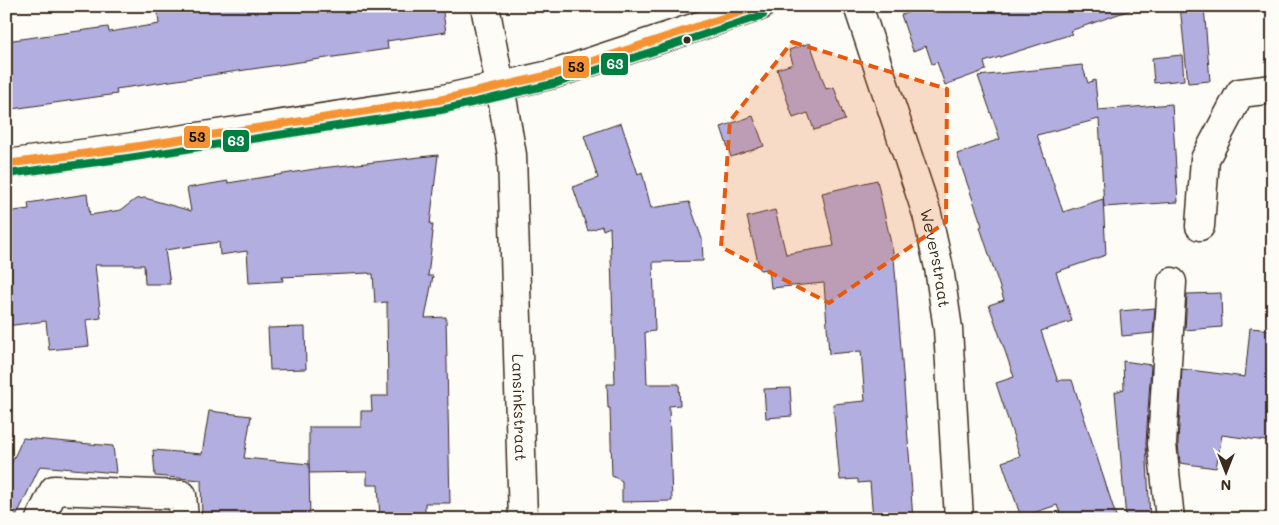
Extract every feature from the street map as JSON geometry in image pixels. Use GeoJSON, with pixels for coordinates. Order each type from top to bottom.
{"type":"FeatureCollection","features":[{"type":"Feature","properties":{"kind":"street","name":"Lansinkstraat"},"geometry":{"type":"LineString","coordinates":[[485,6],[512,155],[523,519]]}},
{"type":"Feature","properties":{"kind":"street"},"geometry":{"type":"LineString","coordinates":[[6,164],[126,148],[439,100],[554,74],[760,6]]}},
{"type":"Feature","properties":{"kind":"street","name":"Weverstraat"},"geometry":{"type":"LineString","coordinates":[[858,6],[927,214],[939,268],[948,329],[959,519]]}},
{"type":"Feature","properties":{"kind":"street"},"geometry":{"type":"LineString","coordinates":[[1200,226],[1205,159],[1231,110],[1240,94],[1273,89]]}},
{"type":"Feature","properties":{"kind":"street"},"geometry":{"type":"LineString","coordinates":[[1170,519],[1162,444],[1172,282]]}},
{"type":"Feature","properties":{"kind":"street"},"geometry":{"type":"LineString","coordinates":[[40,519],[54,490],[182,495],[184,519]]}},
{"type":"Feature","properties":{"kind":"highlighted area"},"geometry":{"type":"Polygon","coordinates":[[[792,42],[947,89],[946,222],[829,303],[721,247],[730,121],[792,42]]]}},
{"type":"Feature","properties":{"kind":"building"},"geometry":{"type":"Polygon","coordinates":[[[157,6],[442,6],[446,32],[387,41],[388,49],[116,89],[117,94],[12,109],[12,105],[6,106],[6,41],[108,27],[109,32],[159,24],[157,6]]]}},
{"type":"Feature","properties":{"kind":"building"},"geometry":{"type":"Polygon","coordinates":[[[926,6],[1130,6],[1130,10],[1070,31],[1072,34],[984,62],[986,70],[945,85],[937,62],[932,64],[926,46],[913,51],[901,15],[926,6]]]}},
{"type":"Feature","properties":{"kind":"building"},"geometry":{"type":"Polygon","coordinates":[[[1180,6],[1204,6],[1210,81],[1188,83],[1180,6]]]}},
{"type":"Feature","properties":{"kind":"building"},"geometry":{"type":"Polygon","coordinates":[[[810,43],[826,89],[834,87],[845,120],[814,130],[808,113],[793,118],[777,69],[793,64],[789,50],[810,43]]]}},
{"type":"Feature","properties":{"kind":"building"},"geometry":{"type":"Polygon","coordinates":[[[1182,55],[1184,80],[1154,83],[1152,58],[1182,55]]]}},
{"type":"Feature","properties":{"kind":"building"},"geometry":{"type":"Polygon","coordinates":[[[1082,65],[1088,83],[1095,80],[1098,110],[1172,104],[1178,202],[1104,207],[1099,119],[1037,135],[1063,212],[1103,199],[1106,255],[1056,272],[1072,321],[1041,331],[1058,382],[1061,380],[1072,380],[1117,519],[1062,519],[1057,505],[1021,517],[1002,462],[1020,456],[996,383],[1014,377],[989,305],[1004,300],[980,227],[982,226],[957,154],[1000,139],[978,76],[1082,65]]]}},
{"type":"Feature","properties":{"kind":"building"},"geometry":{"type":"Polygon","coordinates":[[[753,116],[764,146],[731,157],[721,127],[753,116]]]}},
{"type":"Feature","properties":{"kind":"building"},"geometry":{"type":"Polygon","coordinates":[[[621,123],[638,174],[642,172],[651,208],[689,202],[702,239],[703,261],[653,262],[655,331],[645,332],[647,384],[679,384],[680,405],[669,406],[672,501],[622,502],[622,481],[612,476],[610,408],[608,408],[607,384],[615,384],[610,227],[603,230],[602,226],[588,231],[573,187],[598,178],[584,136],[621,123]]]}},
{"type":"Feature","properties":{"kind":"building"},"geometry":{"type":"Polygon","coordinates":[[[438,155],[430,224],[433,225],[433,232],[428,276],[433,276],[425,318],[446,317],[450,503],[425,503],[425,519],[380,519],[378,485],[367,485],[367,472],[309,473],[309,427],[361,427],[361,411],[372,411],[371,396],[388,396],[387,302],[375,303],[373,274],[282,277],[283,281],[249,283],[247,251],[220,255],[219,242],[165,250],[170,284],[145,284],[144,265],[95,265],[101,318],[86,320],[89,346],[49,350],[46,321],[6,326],[6,212],[29,209],[28,203],[87,194],[90,215],[121,210],[136,199],[145,198],[191,211],[187,188],[321,168],[438,155]]]}},
{"type":"Feature","properties":{"kind":"building"},"geometry":{"type":"Polygon","coordinates":[[[877,180],[894,257],[913,519],[873,519],[870,482],[858,483],[858,479],[840,480],[833,404],[865,401],[861,351],[829,354],[824,283],[771,288],[769,269],[760,270],[747,217],[775,210],[786,254],[834,246],[822,193],[877,180]]]}},
{"type":"Feature","properties":{"kind":"building"},"geometry":{"type":"Polygon","coordinates":[[[1221,293],[1222,327],[1185,330],[1187,294],[1221,293]]]}},
{"type":"Feature","properties":{"kind":"building"},"geometry":{"type":"Polygon","coordinates":[[[1155,308],[1153,333],[1122,336],[1120,311],[1155,308]]]}},
{"type":"Feature","properties":{"kind":"building"},"geometry":{"type":"Polygon","coordinates":[[[305,327],[306,369],[270,370],[268,328],[305,327]]]}},
{"type":"Feature","properties":{"kind":"building"},"geometry":{"type":"Polygon","coordinates":[[[1250,328],[1273,330],[1273,442],[1222,435],[1216,468],[1180,463],[1178,444],[1182,369],[1245,377],[1250,328]]]}},
{"type":"Feature","properties":{"kind":"building"},"geometry":{"type":"Polygon","coordinates":[[[1123,361],[1151,365],[1146,443],[1150,519],[1126,519],[1115,392],[1124,389],[1123,361]]]}},
{"type":"Feature","properties":{"kind":"building"},"geometry":{"type":"Polygon","coordinates":[[[790,388],[792,416],[766,418],[764,389],[790,388]]]}},
{"type":"Feature","properties":{"kind":"building"},"geometry":{"type":"Polygon","coordinates":[[[209,411],[251,416],[244,458],[309,464],[310,519],[202,519],[201,480],[155,476],[153,450],[202,454],[209,411]]]}},
{"type":"Feature","properties":{"kind":"building"},"geometry":{"type":"Polygon","coordinates":[[[23,438],[113,446],[116,473],[40,466],[15,519],[6,519],[6,475],[23,438]]]}},
{"type":"Feature","properties":{"kind":"transit line","name":"53"},"geometry":{"type":"LineString","coordinates":[[6,164],[126,148],[439,100],[554,74],[759,6]]}},
{"type":"Feature","properties":{"kind":"transit line","name":"63"},"geometry":{"type":"LineString","coordinates":[[7,174],[128,158],[441,110],[557,83],[763,15]]}}]}
